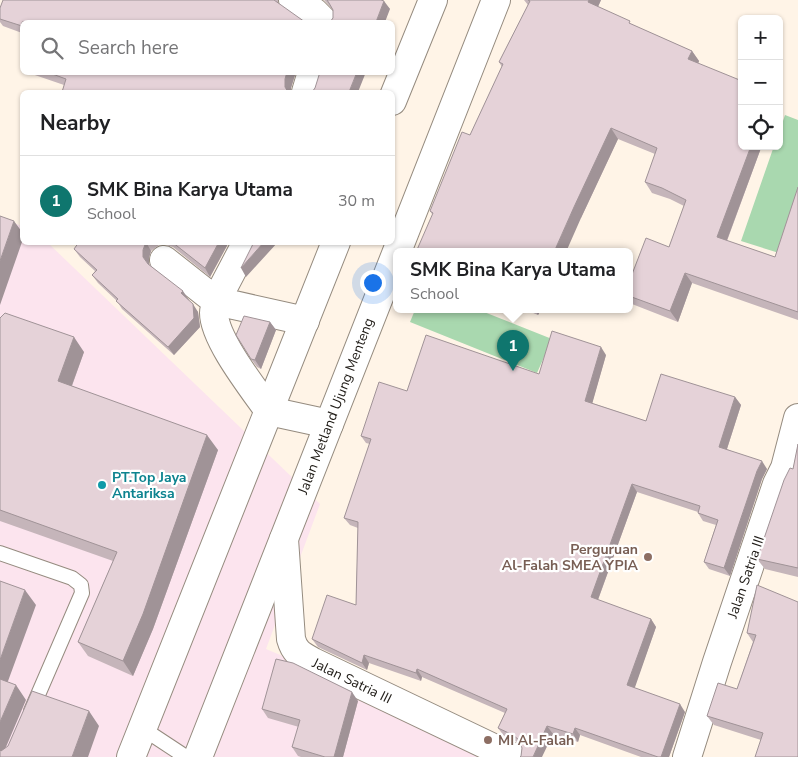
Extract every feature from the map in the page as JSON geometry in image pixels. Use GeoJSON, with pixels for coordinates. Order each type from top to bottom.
{"type":"FeatureCollection","features":[{"type":"Feature","properties":{"kind":"street"},"geometry":{"type":"LineString","coordinates":[[293,0],[314,12],[322,20]]}},
{"type":"Feature","properties":{"kind":"street"},"geometry":{"type":"LineString","coordinates":[[395,94],[433,0]]}},
{"type":"Feature","properties":{"kind":"street","name":"Jalan Metland Ujung Menteng"},"geometry":{"type":"LineString","coordinates":[[398,248],[496,0]]}},
{"type":"Feature","properties":{"kind":"street"},"geometry":{"type":"LineString","coordinates":[[307,90],[311,75]]}},
{"type":"Feature","properties":{"kind":"street"},"geometry":{"type":"LineString","coordinates":[[245,245],[216,301],[214,313],[225,345],[269,411],[329,424]]}},
{"type":"Feature","properties":{"kind":"street"},"geometry":{"type":"LineString","coordinates":[[131,757],[335,245]]}},
{"type":"Feature","properties":{"kind":"street"},"geometry":{"type":"LineString","coordinates":[[164,260],[216,301],[305,321]]}},
{"type":"Feature","properties":{"kind":"street","name":"Jalan Metland Ujung Menteng"},"geometry":{"type":"LineString","coordinates":[[198,757],[393,262]]}},
{"type":"Feature","properties":{"kind":"street","name":"Jalan Satria III"},"geometry":{"type":"LineString","coordinates":[[687,757],[777,484],[791,470],[798,418]]}},
{"type":"Feature","properties":{"kind":"street","name":"Jalan Satria III"},"geometry":{"type":"LineString","coordinates":[[284,539],[291,639],[294,648],[301,655],[512,757]]}},
{"type":"Feature","properties":{"kind":"lane"},"geometry":{"type":"LineString","coordinates":[[0,553],[72,578],[81,585],[82,593],[27,721]]}},
{"type":"Feature","properties":{"kind":"lane"},"geometry":{"type":"LineString","coordinates":[[142,728],[186,757]]}},
{"type":"Feature","properties":{"kind":"shaded area"},"geometry":{"type":"Polygon","coordinates":[[[0,218],[20,225],[20,245],[50,245],[320,504],[266,649],[523,757],[0,757],[0,218]]]}},
{"type":"Feature","properties":{"kind":"green space"},"geometry":{"type":"Polygon","coordinates":[[[785,115],[798,120],[798,199],[779,253],[741,241],[773,150],[783,150],[783,121],[785,115]]]}},
{"type":"Feature","properties":{"kind":"green space"},"geometry":{"type":"Polygon","coordinates":[[[414,313],[487,313],[552,339],[537,373],[410,322],[414,313]]]}},
{"type":"Feature","properties":{"kind":"building"},"geometry":{"type":"Polygon","coordinates":[[[3,0],[274,0],[302,20],[20,20],[20,25],[0,19],[0,8],[3,0]]]}},
{"type":"Feature","properties":{"kind":"building"},"geometry":{"type":"Polygon","coordinates":[[[327,0],[384,1],[377,20],[332,20],[333,10],[327,0]]]}},
{"type":"Feature","properties":{"kind":"building"},"geometry":{"type":"Polygon","coordinates":[[[528,0],[589,0],[588,2],[630,21],[629,23],[692,51],[688,59],[738,79],[738,150],[750,150],[717,237],[775,257],[798,187],[798,312],[685,273],[670,311],[633,297],[633,272],[646,238],[669,247],[686,200],[645,182],[657,148],[611,128],[556,248],[418,248],[433,213],[430,211],[462,132],[470,135],[503,64],[499,62],[530,1],[528,0]]]}},
{"type":"Feature","properties":{"kind":"building"},"geometry":{"type":"Polygon","coordinates":[[[55,75],[286,75],[285,87],[287,90],[63,90],[66,79],[55,75]]]}},
{"type":"Feature","properties":{"kind":"building"},"geometry":{"type":"Polygon","coordinates":[[[319,75],[356,75],[350,90],[314,90],[319,75]]]}},
{"type":"Feature","properties":{"kind":"building"},"geometry":{"type":"Polygon","coordinates":[[[0,216],[14,221],[0,261],[0,216]]]}},
{"type":"Feature","properties":{"kind":"building"},"geometry":{"type":"Polygon","coordinates":[[[77,245],[145,245],[143,257],[148,264],[183,291],[181,293],[193,304],[194,318],[168,347],[116,301],[118,299],[92,275],[97,270],[74,249],[77,245]]]}},
{"type":"Feature","properties":{"kind":"building"},"geometry":{"type":"Polygon","coordinates":[[[176,245],[217,245],[205,268],[176,245]]]}},
{"type":"Feature","properties":{"kind":"building"},"geometry":{"type":"Polygon","coordinates":[[[252,245],[261,245],[241,268],[252,245]]]}},
{"type":"Feature","properties":{"kind":"building","name":"PT.Top Jaya Antariksa"},"geometry":{"type":"Polygon","coordinates":[[[5,313],[74,337],[58,381],[207,435],[143,614],[123,661],[78,642],[117,552],[0,510],[0,318],[5,313]]]}},
{"type":"Feature","properties":{"kind":"building"},"geometry":{"type":"Polygon","coordinates":[[[244,316],[270,322],[255,360],[251,359],[236,335],[244,316]]]}},
{"type":"Feature","properties":{"kind":"building"},"geometry":{"type":"Polygon","coordinates":[[[552,331],[601,347],[585,401],[646,421],[661,374],[735,397],[719,447],[762,461],[724,568],[704,562],[718,520],[698,513],[700,506],[632,484],[591,597],[651,619],[627,685],[680,704],[661,757],[575,728],[573,734],[547,726],[533,757],[520,757],[522,748],[519,740],[498,728],[507,709],[417,669],[416,673],[364,655],[362,663],[312,639],[327,595],[356,605],[358,522],[344,518],[371,439],[361,436],[379,382],[407,391],[426,335],[539,374],[552,331]]]}},
{"type":"Feature","properties":{"kind":"building"},"geometry":{"type":"Polygon","coordinates":[[[798,444],[798,568],[757,559],[784,480],[790,468],[793,469],[798,444]]]}},
{"type":"Feature","properties":{"kind":"building"},"geometry":{"type":"Polygon","coordinates":[[[0,581],[25,590],[0,660],[0,581]]]}},
{"type":"Feature","properties":{"kind":"building"},"geometry":{"type":"Polygon","coordinates":[[[757,585],[798,602],[798,757],[755,757],[763,733],[707,716],[718,683],[737,689],[756,635],[747,633],[757,585]]]}},
{"type":"Feature","properties":{"kind":"building"},"geometry":{"type":"Polygon","coordinates":[[[276,659],[293,663],[352,692],[334,757],[325,757],[292,747],[300,720],[262,709],[276,659]]]}},
{"type":"Feature","properties":{"kind":"building"},"geometry":{"type":"Polygon","coordinates":[[[0,679],[16,685],[0,722],[0,679]]]}},
{"type":"Feature","properties":{"kind":"building"},"geometry":{"type":"Polygon","coordinates":[[[32,691],[89,711],[72,757],[0,757],[0,750],[8,746],[32,691]]]}},
{"type":"Feature","properties":{"kind":"place","name":"SMK Bina Karya Utama"},"geometry":{"type":"Point","coordinates":[513,371]}},
{"type":"Feature","properties":{"kind":"place","name":"PT.Top Jaya Antariksa"},"geometry":{"type":"Point","coordinates":[102,485]}},
{"type":"Feature","properties":{"kind":"place","name":"Perguruan Al-Falah SMEA YPIA"},"geometry":{"type":"Point","coordinates":[648,557]}},
{"type":"Feature","properties":{"kind":"place","name":"MI Al-Falah"},"geometry":{"type":"Point","coordinates":[488,740]}}]}
